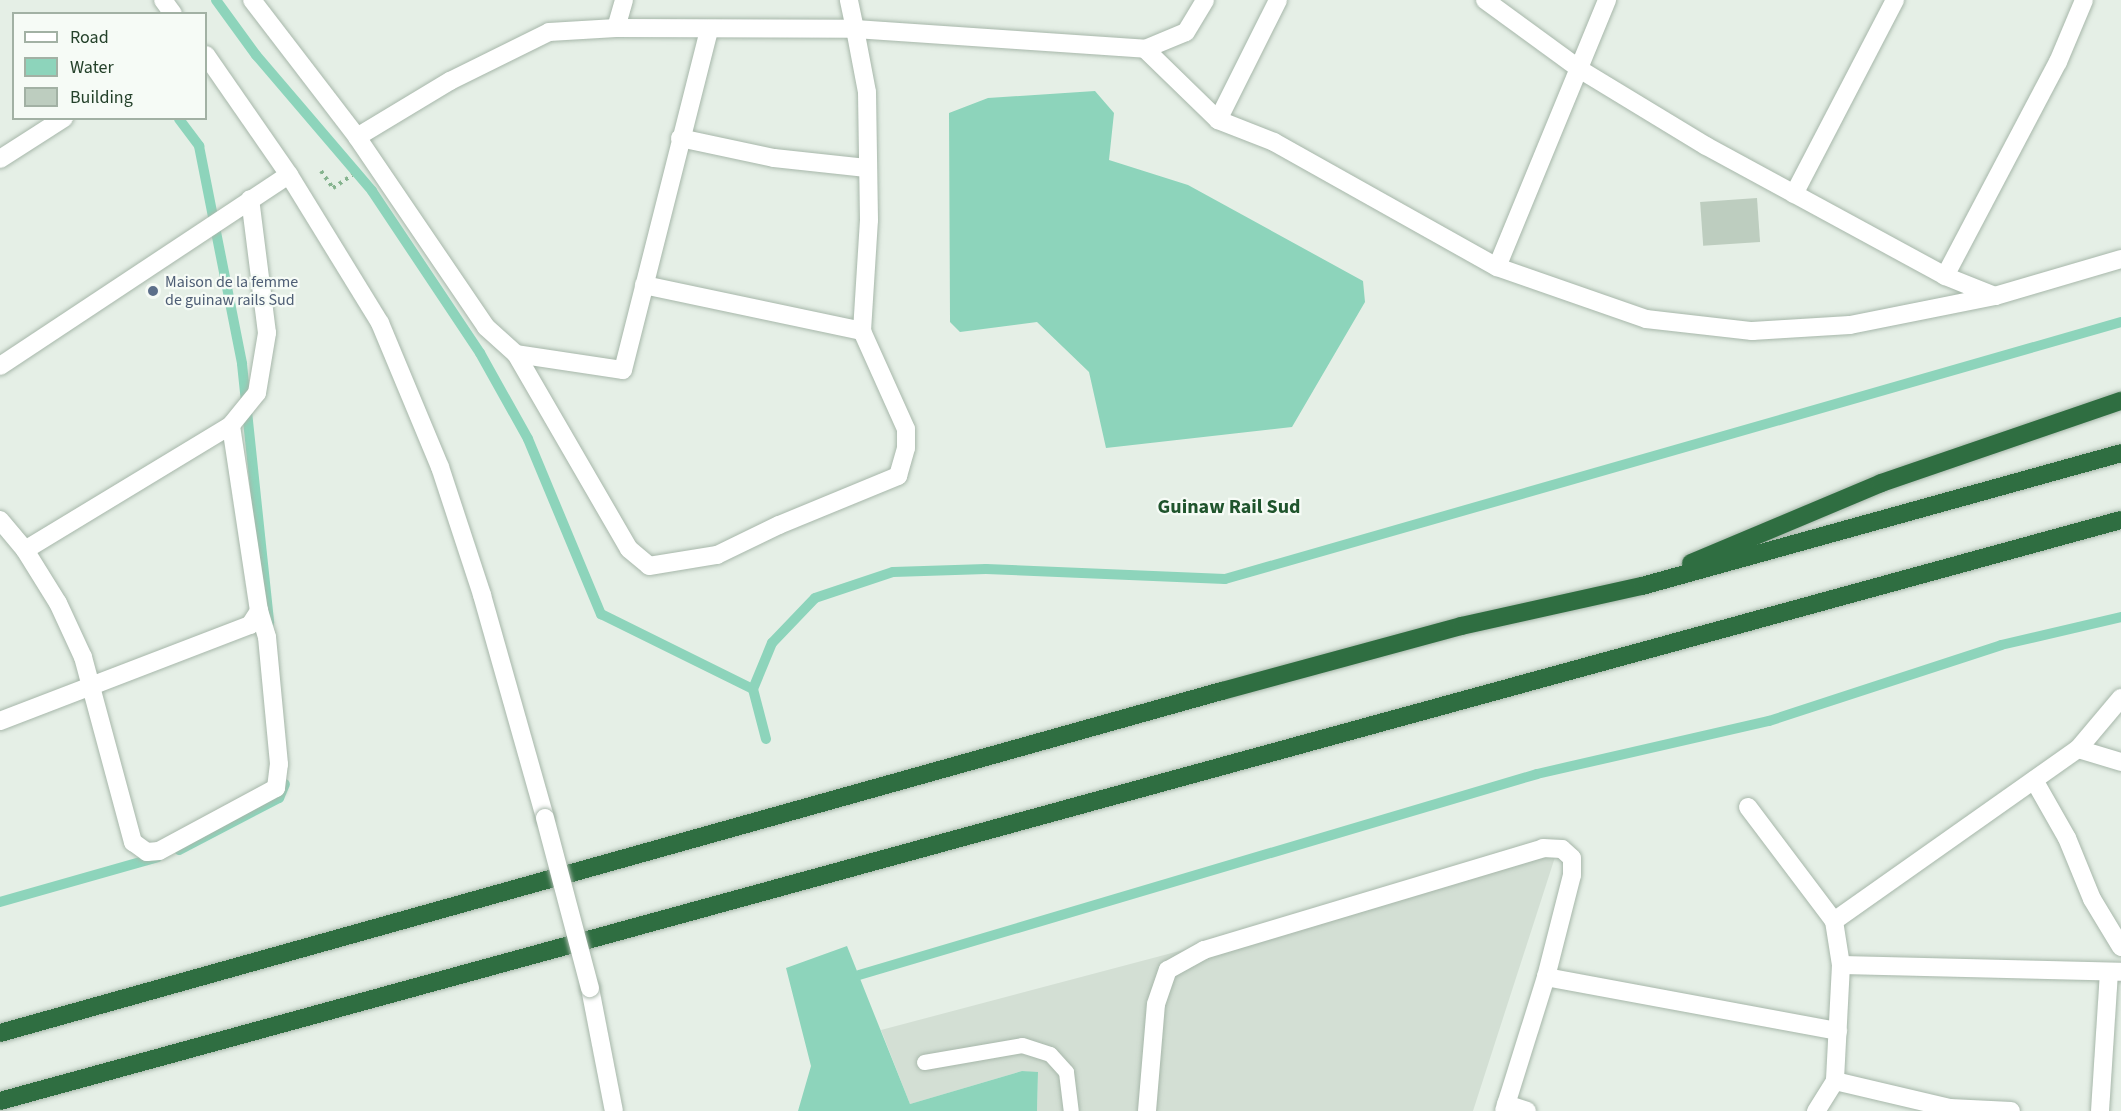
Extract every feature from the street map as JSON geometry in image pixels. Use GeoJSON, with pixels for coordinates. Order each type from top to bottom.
{"type":"FeatureCollection","features":[{"type":"Feature","properties":{"kind":"highway"},"geometry":{"type":"LineString","coordinates":[[1642,586],[1762,531],[1881,483],[2121,401]]}},
{"type":"Feature","properties":{"kind":"highway"},"geometry":{"type":"LineString","coordinates":[[0,1033],[1222,691],[1461,626],[1642,586],[2121,453]]}},
{"type":"Feature","properties":{"kind":"highway"},"geometry":{"type":"LineString","coordinates":[[0,1101],[2121,520]]}},
{"type":"Feature","properties":{"kind":"street"},"geometry":{"type":"LineString","coordinates":[[252,0],[357,137],[486,327],[516,354],[629,549],[649,566],[717,555],[779,525],[898,476],[906,448],[906,429],[862,331],[869,220],[866,168],[867,92],[849,0]]}},
{"type":"Feature","properties":{"kind":"street"},"geometry":{"type":"LineString","coordinates":[[616,28],[624,0]]}},
{"type":"Feature","properties":{"kind":"street"},"geometry":{"type":"LineString","coordinates":[[357,137],[450,81],[549,32],[616,28],[855,29],[1145,49],[1186,32],[1205,0]]}},
{"type":"Feature","properties":{"kind":"street"},"geometry":{"type":"LineString","coordinates":[[1218,120],[1278,0]]}},
{"type":"Feature","properties":{"kind":"street"},"geometry":{"type":"LineString","coordinates":[[1485,0],[1581,70],[1794,194],[1945,276],[1995,296]]}},
{"type":"Feature","properties":{"kind":"street"},"geometry":{"type":"LineString","coordinates":[[1497,267],[1581,70],[1607,0]]}},
{"type":"Feature","properties":{"kind":"street"},"geometry":{"type":"LineString","coordinates":[[1794,194],[1895,0]]}},
{"type":"Feature","properties":{"kind":"street"},"geometry":{"type":"LineString","coordinates":[[1945,276],[2058,62],[2084,0]]}},
{"type":"Feature","properties":{"kind":"street"},"geometry":{"type":"LineString","coordinates":[[516,354],[623,370],[709,30]]}},
{"type":"Feature","properties":{"kind":"street"},"geometry":{"type":"LineString","coordinates":[[1145,49],[1218,120],[1274,142],[1497,267],[1646,319],[1752,331],[1850,325],[1995,296],[2121,259]]}},
{"type":"Feature","properties":{"kind":"street"},"geometry":{"type":"LineString","coordinates":[[207,57],[289,175],[380,323],[440,467],[482,595],[546,818],[590,988],[614,1111]]}},
{"type":"Feature","properties":{"kind":"street"},"geometry":{"type":"LineString","coordinates":[[0,159],[61,120]]}},
{"type":"Feature","properties":{"kind":"street"},"geometry":{"type":"LineString","coordinates":[[680,138],[774,158],[866,168]]}},
{"type":"Feature","properties":{"kind":"street"},"geometry":{"type":"LineString","coordinates":[[0,366],[289,175]]}},
{"type":"Feature","properties":{"kind":"street"},"geometry":{"type":"LineString","coordinates":[[25,550],[231,425],[257,393],[267,333],[250,199]]}},
{"type":"Feature","properties":{"kind":"street"},"geometry":{"type":"LineString","coordinates":[[644,285],[862,331]]}},
{"type":"Feature","properties":{"kind":"street"},"geometry":{"type":"LineString","coordinates":[[0,520],[25,550],[58,603],[83,657],[133,842],[147,852],[159,851],[276,788],[279,764],[267,638],[259,611],[231,425]]}},
{"type":"Feature","properties":{"kind":"street"},"geometry":{"type":"LineString","coordinates":[[0,721],[250,625],[259,611]]}},
{"type":"Feature","properties":{"kind":"street"},"geometry":{"type":"LineString","coordinates":[[1834,921],[2078,749],[2121,699]]}},
{"type":"Feature","properties":{"kind":"street"},"geometry":{"type":"LineString","coordinates":[[2078,749],[2121,762]]}},
{"type":"Feature","properties":{"kind":"street"},"geometry":{"type":"LineString","coordinates":[[2034,780],[2067,838],[2092,899],[2121,947]]}},
{"type":"Feature","properties":{"kind":"street"},"geometry":{"type":"LineString","coordinates":[[1748,807],[1834,921],[1841,965],[1835,1082],[1816,1111]]}},
{"type":"Feature","properties":{"kind":"street"},"geometry":{"type":"LineString","coordinates":[[1147,1111],[1156,1004],[1168,970],[1204,950],[1543,848],[1562,849],[1572,858],[1572,875],[1546,977],[1505,1108],[1527,1111]]}},
{"type":"Feature","properties":{"kind":"street"},"geometry":{"type":"LineString","coordinates":[[1841,965],[2115,972],[2100,1111]]}},
{"type":"Feature","properties":{"kind":"street"},"geometry":{"type":"LineString","coordinates":[[1546,977],[1838,1031]]}},
{"type":"Feature","properties":{"kind":"street"},"geometry":{"type":"LineString","coordinates":[[1835,1082],[1950,1110],[2011,1111]]}},
{"type":"Feature","properties":{"kind":"lane"},"geometry":{"type":"LineString","coordinates":[[924,1062],[1022,1046],[1050,1054],[1066,1072],[1071,1111]]}},
{"type":"Feature","properties":{"kind":"shaded area"},"geometry":{"type":"Polygon","coordinates":[[[1557,851],[1473,1111],[1037,1111],[1038,1073],[1022,1071],[910,1104],[881,1030],[1557,851]]]}},
{"type":"Feature","properties":{"kind":"water"},"geometry":{"type":"Polygon","coordinates":[[[1095,91],[1114,113],[1109,160],[1188,185],[1363,281],[1365,302],[1292,427],[1106,448],[1089,372],[1037,322],[960,332],[950,322],[949,113],[988,98],[1095,91]]]}},
{"type":"Feature","properties":{"kind":"water"},"geometry":{"type":"Polygon","coordinates":[[[847,946],[910,1104],[1022,1071],[1038,1072],[1037,1111],[798,1111],[811,1066],[786,968],[847,946]]]}},
{"type":"Feature","properties":{"kind":"building"},"geometry":{"type":"Polygon","coordinates":[[[1757,198],[1760,242],[1703,246],[1700,202],[1757,198]]]}},
{"type":"Feature","properties":{"kind":"waterway"},"geometry":{"type":"LineString","coordinates":[[216,0],[256,55],[372,191],[480,353],[528,439],[601,614],[753,689]]}},
{"type":"Feature","properties":{"kind":"waterway"},"geometry":{"type":"LineString","coordinates":[[180,120],[199,146],[242,364],[269,623]]}},
{"type":"Feature","properties":{"kind":"waterway"},"geometry":{"type":"LineString","coordinates":[[766,739],[753,689],[772,643],[815,598],[893,572],[986,569],[1225,579],[2121,322]]}},
{"type":"Feature","properties":{"kind":"waterway"},"geometry":{"type":"LineString","coordinates":[[859,975],[1537,774],[1769,721],[2001,645],[2121,617]]}},
{"type":"Feature","properties":{"kind":"waterway"},"geometry":{"type":"LineString","coordinates":[[179,850],[279,798],[285,784]]}},
{"type":"Feature","properties":{"kind":"waterway"},"geometry":{"type":"LineString","coordinates":[[0,902],[158,857]]}},
{"type":"Feature","properties":{"kind":"place","name":"Maison de la femme de guinaw rails Sud"},"geometry":{"type":"Point","coordinates":[153,291]}},
{"type":"Feature","properties":{"kind":"district","name":"Guinaw Rail Sud"},"geometry":{"type":"Point","coordinates":[1229,507]}}]}
